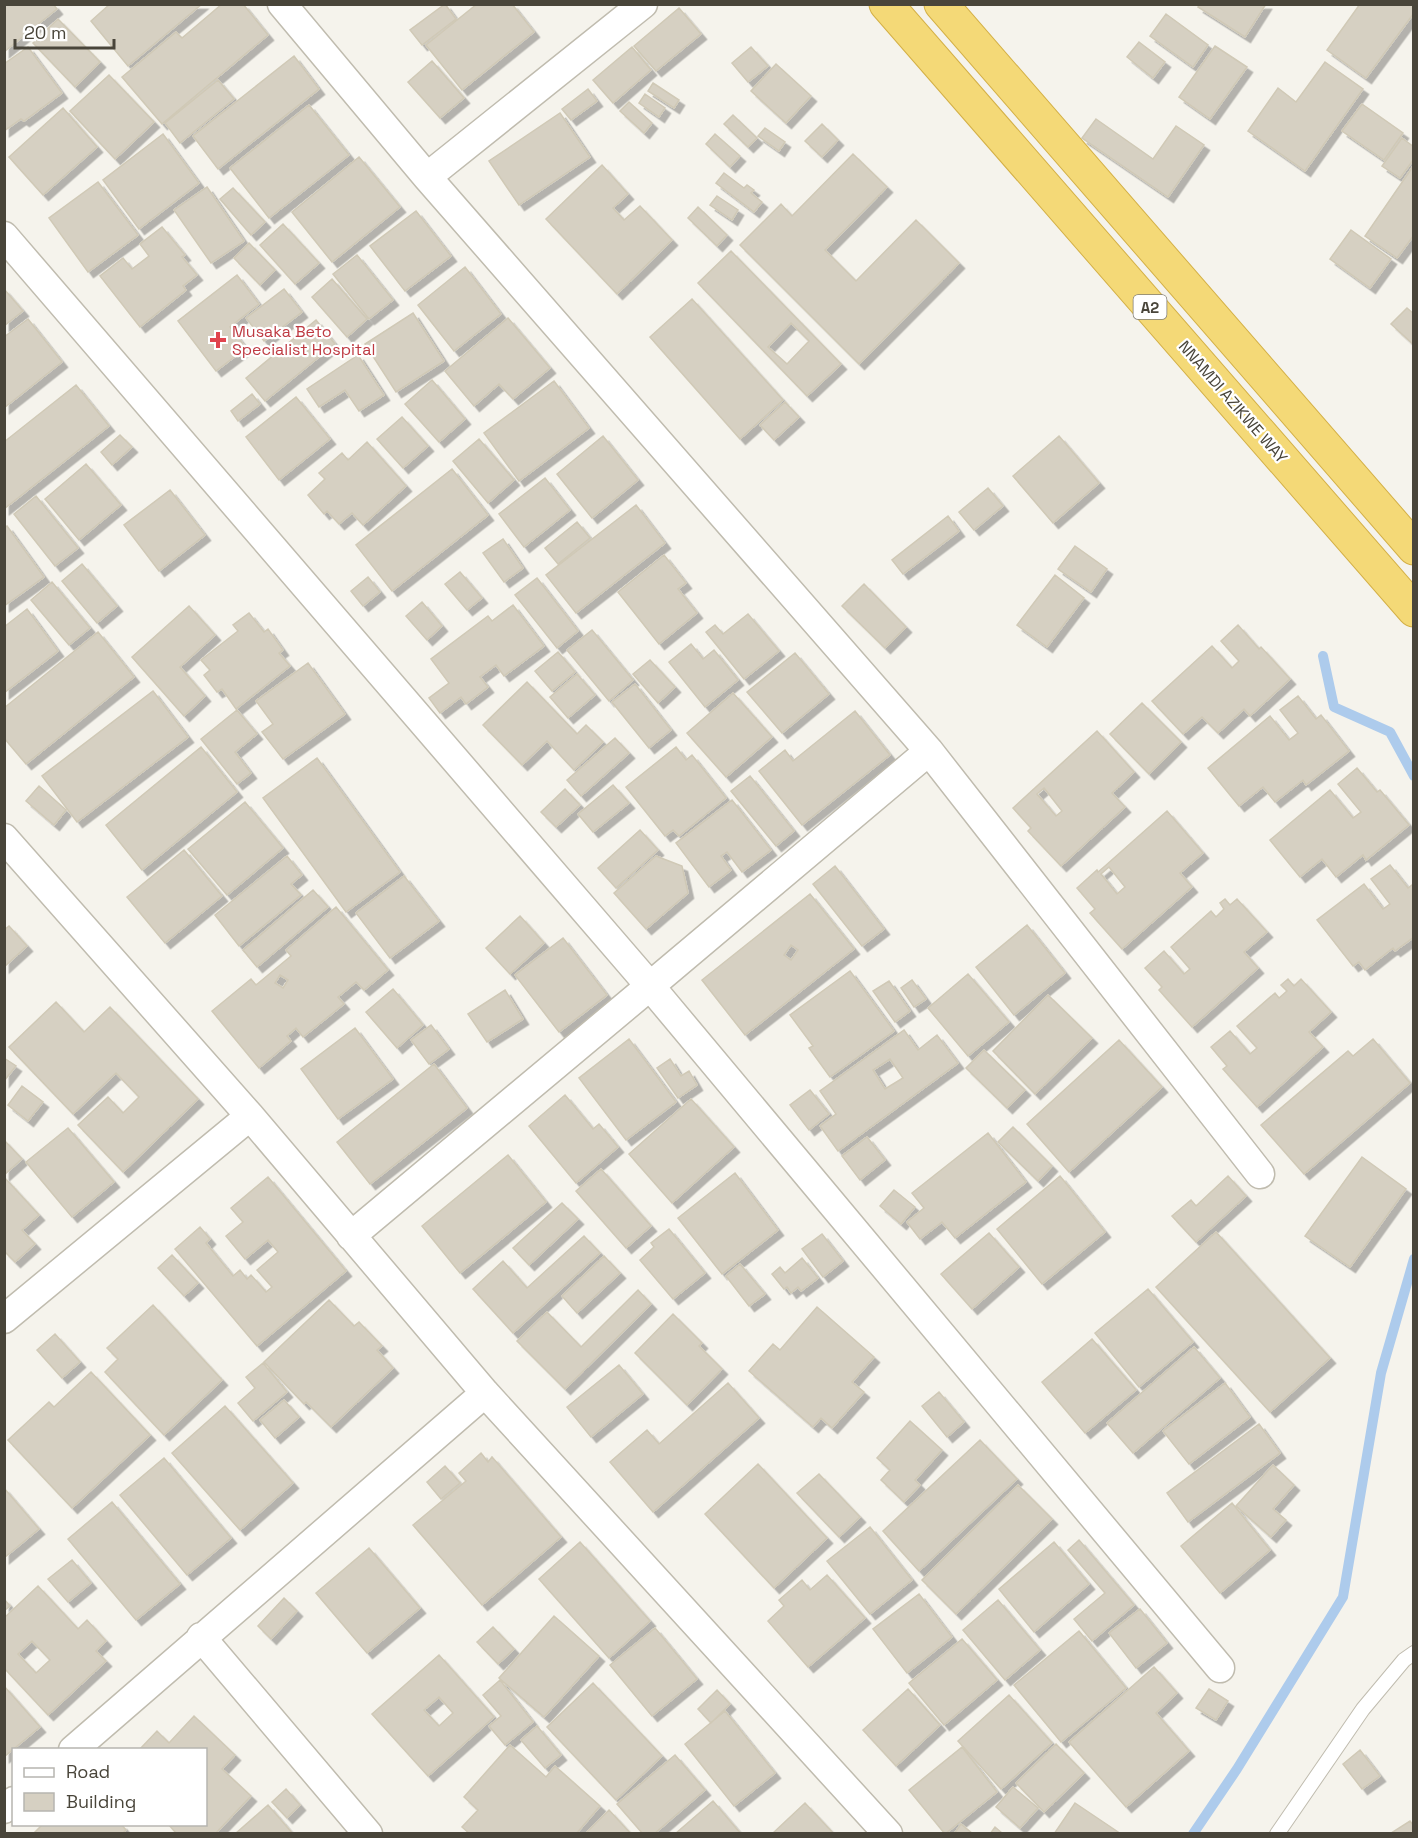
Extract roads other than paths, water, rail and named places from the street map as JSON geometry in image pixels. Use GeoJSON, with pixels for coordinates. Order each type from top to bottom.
{"type":"FeatureCollection","features":[{"type":"Feature","properties":{"kind":"highway","name":"NNAMDI AZIKWE WAY"},"geometry":{"type":"LineString","coordinates":[[886,4],[1413,610]]}},
{"type":"Feature","properties":{"kind":"highway","name":"A2"},"geometry":{"type":"LineString","coordinates":[[940,4],[1413,548]]}},
{"type":"Feature","properties":{"kind":"street"},"geometry":{"type":"LineString","coordinates":[[282,4],[427,177],[929,751],[1260,1174]]}},
{"type":"Feature","properties":{"kind":"street"},"geometry":{"type":"LineString","coordinates":[[427,177],[643,4]]}},
{"type":"Feature","properties":{"kind":"street"},"geometry":{"type":"LineString","coordinates":[[4,236],[650,987],[1220,1668]]}},
{"type":"Feature","properties":{"kind":"street"},"geometry":{"type":"LineString","coordinates":[[351,1236],[929,751]]}},
{"type":"Feature","properties":{"kind":"street"},"geometry":{"type":"LineString","coordinates":[[4,838],[250,1116],[485,1393],[888,1833]]}},
{"type":"Feature","properties":{"kind":"street"},"geometry":{"type":"LineString","coordinates":[[4,1319],[250,1116]]}},
{"type":"Feature","properties":{"kind":"street"},"geometry":{"type":"LineString","coordinates":[[74,1748],[201,1636],[485,1393]]}},
{"type":"Feature","properties":{"kind":"street"},"geometry":{"type":"LineString","coordinates":[[201,1636],[368,1833]]}},
{"type":"Feature","properties":{"kind":"lane"},"geometry":{"type":"LineString","coordinates":[[1277,1833],[1363,1709],[1404,1660],[1413,1653]]}},
{"type":"Feature","properties":{"kind":"waterway"},"geometry":{"type":"LineString","coordinates":[[1323,656],[1334,707],[1390,732],[1414,776]]}},
{"type":"Feature","properties":{"kind":"waterway"},"geometry":{"type":"LineString","coordinates":[[1193,1834],[1237,1769],[1343,1597],[1381,1373],[1414,1259]]}},
{"type":"Feature","properties":{"kind":"place","name":"Musaka Beto Specialist Hospital"},"geometry":{"type":"Point","coordinates":[218,340]}}]}
